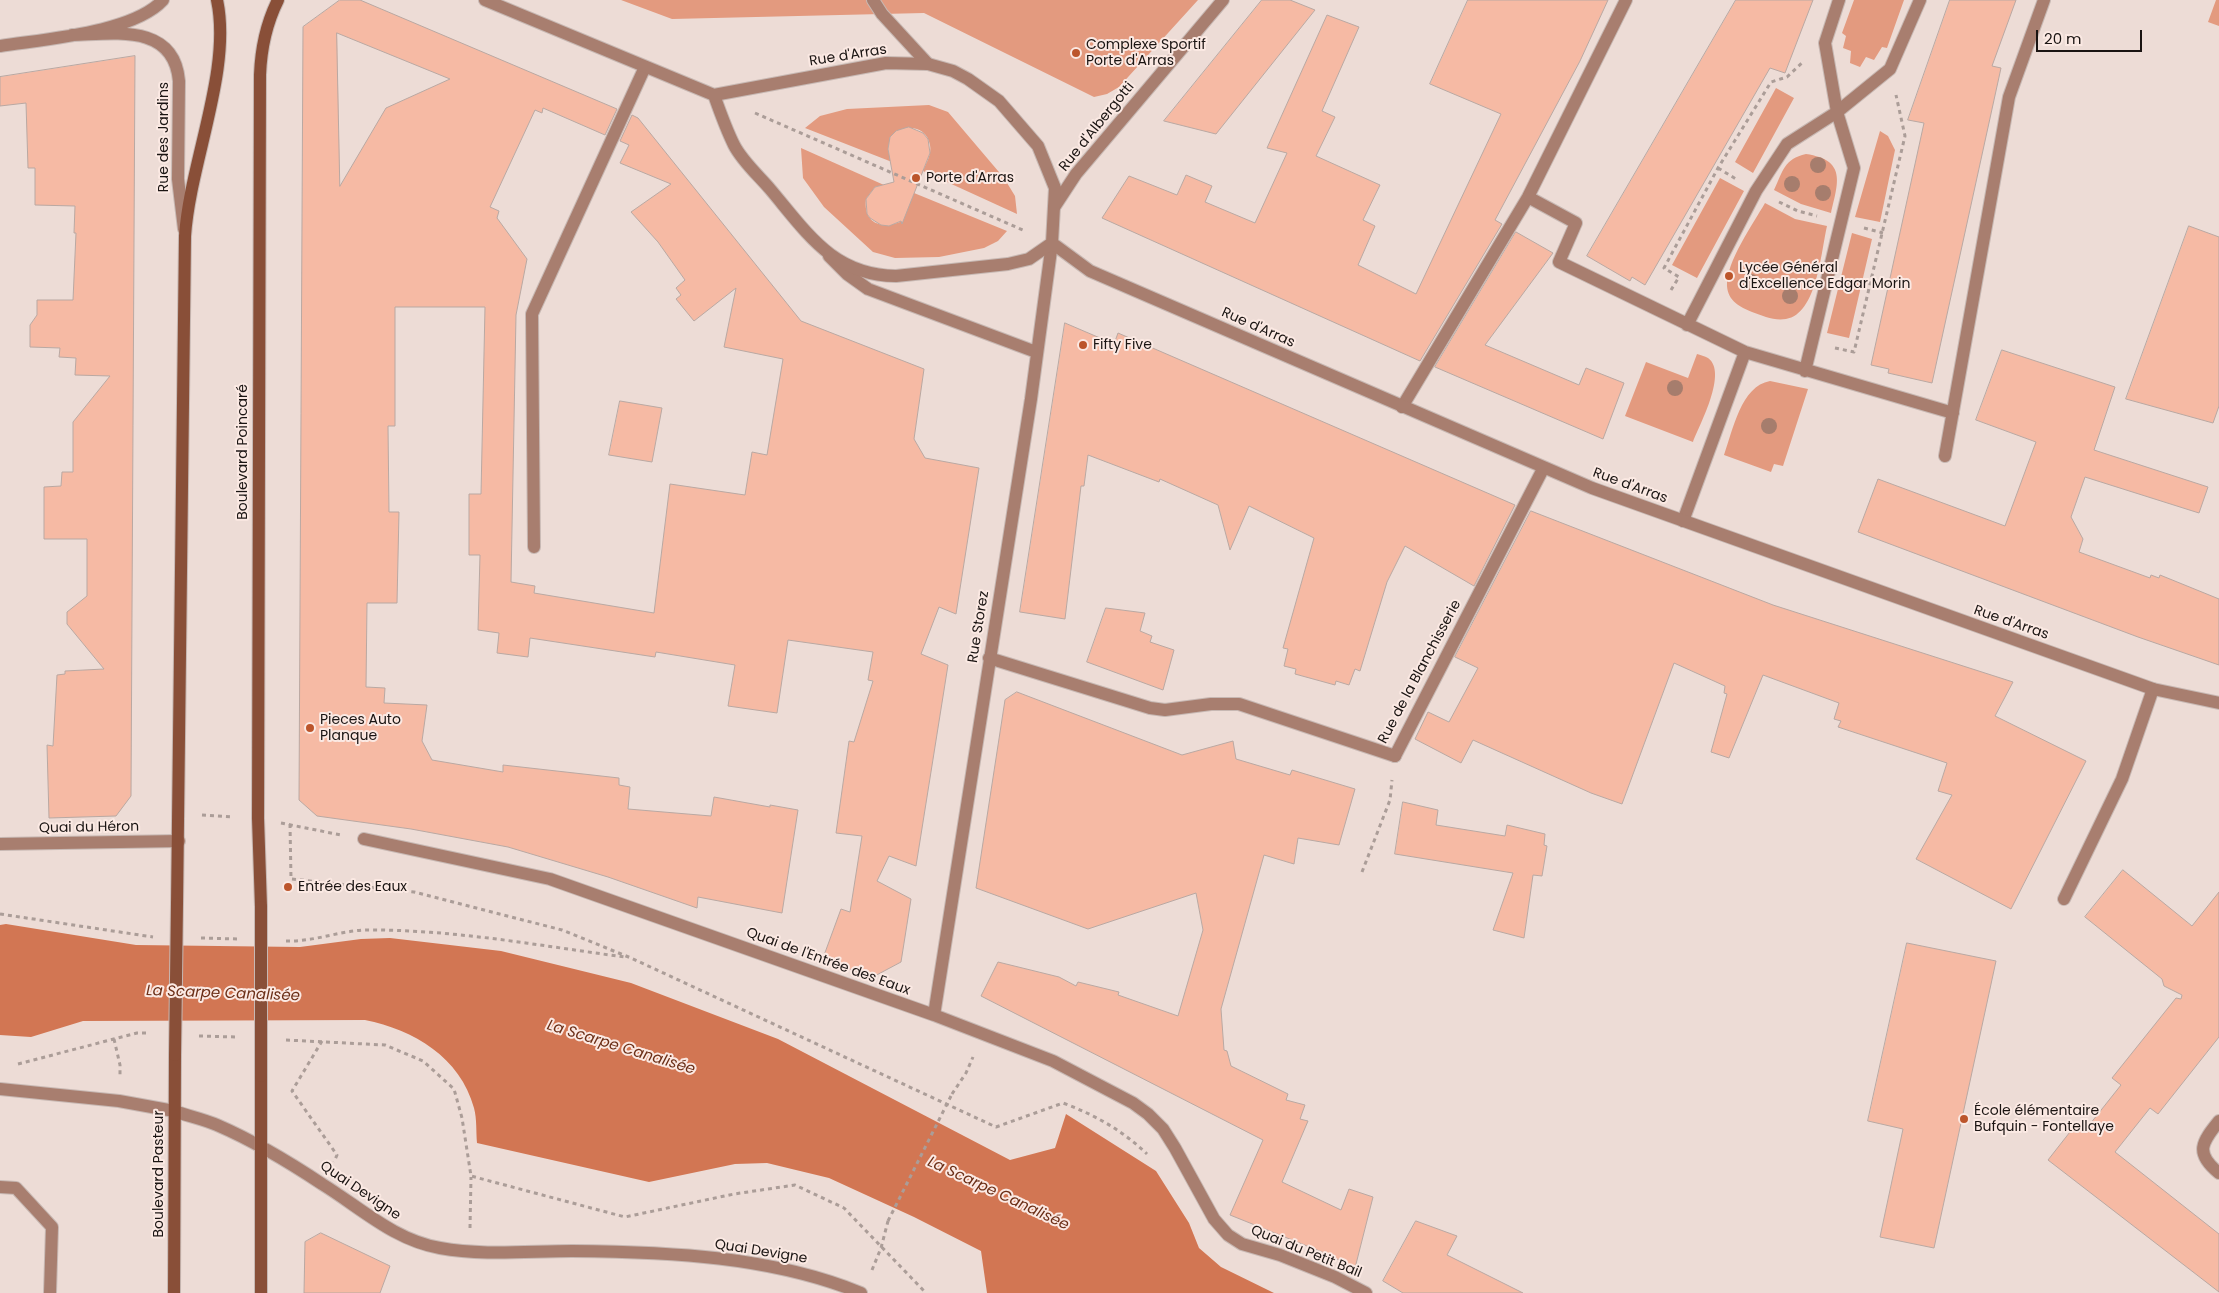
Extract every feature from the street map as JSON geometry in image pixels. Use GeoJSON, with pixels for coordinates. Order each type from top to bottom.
{"type":"FeatureCollection","features":[{"type":"Feature","properties":{"kind":"main road"},"geometry":{"type":"LineString","coordinates":[[179,841],[186,236],[190,190],[218,66],[220,27],[217,0]]}},
{"type":"Feature","properties":{"kind":"main road","name":"Boulevard Poincaré"},"geometry":{"type":"LineString","coordinates":[[261,1146],[262,907],[258,818],[260,75],[264,35],[278,0]]}},
{"type":"Feature","properties":{"kind":"main road","name":"Boulevard Pasteur"},"geometry":{"type":"LineString","coordinates":[[174,1293],[174,1112],[179,841]]}},
{"type":"Feature","properties":{"kind":"main road"},"geometry":{"type":"LineString","coordinates":[[261,1146],[261,1293]]}},
{"type":"Feature","properties":{"kind":"street","name":"Rue des Jardins"},"geometry":{"type":"LineString","coordinates":[[0,46],[72,35],[140,17],[152,11],[163,0]]}},
{"type":"Feature","properties":{"kind":"street"},"geometry":{"type":"LineString","coordinates":[[485,0],[714,95],[734,147],[828,255],[847,274],[868,288],[1036,352]]}},
{"type":"Feature","properties":{"kind":"street"},"geometry":{"type":"LineString","coordinates":[[873,0],[882,14],[928,64]]}},
{"type":"Feature","properties":{"kind":"street","name":"Rue d'Albergotti"},"geometry":{"type":"LineString","coordinates":[[1056,206],[1076,174],[1223,0]]}},
{"type":"Feature","properties":{"kind":"street"},"geometry":{"type":"LineString","coordinates":[[1402,407],[1528,197],[1626,0]]}},
{"type":"Feature","properties":{"kind":"street"},"geometry":{"type":"LineString","coordinates":[[1805,371],[1843,222],[1854,168],[1836,112],[1824,43],[1839,0]]}},
{"type":"Feature","properties":{"kind":"street"},"geometry":{"type":"LineString","coordinates":[[1687,325],[1756,191],[1787,144],[1836,112],[1890,69],[1920,0]]}},
{"type":"Feature","properties":{"kind":"street"},"geometry":{"type":"LineString","coordinates":[[1945,456],[2009,97],[2044,0]]}},
{"type":"Feature","properties":{"kind":"street","name":"Rue des Jardins"},"geometry":{"type":"LineString","coordinates":[[72,35],[144,36],[158,42],[175,62],[179,80],[178,179],[186,236]]}},
{"type":"Feature","properties":{"kind":"street","name":"Rue d'Arras"},"geometry":{"type":"LineString","coordinates":[[714,95],[886,63],[928,64],[953,71],[999,101],[1038,146],[1055,188],[1056,206],[1052,243],[1090,271],[1543,468],[1683,521],[2153,689],[2219,703]]}},
{"type":"Feature","properties":{"kind":"street"},"geometry":{"type":"LineString","coordinates":[[534,547],[532,314],[645,67]]}},
{"type":"Feature","properties":{"kind":"street"},"geometry":{"type":"LineString","coordinates":[[1528,197],[1576,223],[1559,262],[1658,312],[1746,352],[1805,371],[1953,413]]}},
{"type":"Feature","properties":{"kind":"street"},"geometry":{"type":"LineString","coordinates":[[828,255],[848,267],[863,272],[896,276],[1008,264],[1029,259],[1052,243]]}},
{"type":"Feature","properties":{"kind":"street","name":"Rue Storez"},"geometry":{"type":"LineString","coordinates":[[934,1015],[1031,399],[1052,243]]}},
{"type":"Feature","properties":{"kind":"street"},"geometry":{"type":"LineString","coordinates":[[1683,521],[1746,352]]}},
{"type":"Feature","properties":{"kind":"street","name":"Rue de la Blanchisserie"},"geometry":{"type":"LineString","coordinates":[[989,658],[1150,708],[1165,710],[1211,704],[1239,704],[1395,756],[1543,468]]}},
{"type":"Feature","properties":{"kind":"street"},"geometry":{"type":"LineString","coordinates":[[2064,899],[2122,779],[2153,689]]}},
{"type":"Feature","properties":{"kind":"street","name":"Quai de l'Entrée des Eaux"},"geometry":{"type":"LineString","coordinates":[[364,839],[550,879],[934,1015],[1053,1061],[1132,1103],[1148,1114],[1163,1129],[1175,1148],[1214,1219]]}},
{"type":"Feature","properties":{"kind":"street","name":"Quai du Héron"},"geometry":{"type":"LineString","coordinates":[[0,844],[179,841]]}},
{"type":"Feature","properties":{"kind":"street","name":"Quai Devigne"},"geometry":{"type":"LineString","coordinates":[[0,1089],[119,1101],[174,1112],[216,1124],[261,1146],[322,1184],[388,1230],[414,1242],[440,1248],[470,1251],[584,1251],[678,1255],[734,1260],[792,1270],[861,1293]]}},
{"type":"Feature","properties":{"kind":"street"},"geometry":{"type":"LineString","coordinates":[[2219,1121],[2206,1137],[2202,1146],[2203,1155],[2210,1166],[2219,1172]]}},
{"type":"Feature","properties":{"kind":"street"},"geometry":{"type":"LineString","coordinates":[[0,1187],[16,1188],[52,1227],[50,1293]]}},
{"type":"Feature","properties":{"kind":"street","name":"Quai du Petit Bail"},"geometry":{"type":"LineString","coordinates":[[1214,1219],[1228,1235],[1242,1244],[1313,1268],[1366,1293]]}},
{"type":"Feature","properties":{"kind":"path"},"geometry":{"type":"LineString","coordinates":[[1658,312],[1679,277],[1664,268],[1718,168],[1771,82],[1787,76],[1824,43]]}},
{"type":"Feature","properties":{"kind":"path"},"geometry":{"type":"LineString","coordinates":[[1812,343],[1854,352],[1905,136],[1890,69]]}},
{"type":"Feature","properties":{"kind":"path"},"geometry":{"type":"LineString","coordinates":[[714,95],[1052,243]]}},
{"type":"Feature","properties":{"kind":"path"},"geometry":{"type":"LineString","coordinates":[[1718,168],[1756,191],[1798,211],[1883,233]]}},
{"type":"Feature","properties":{"kind":"path"},"geometry":{"type":"LineString","coordinates":[[1362,872],[1390,800],[1395,756]]}},
{"type":"Feature","properties":{"kind":"path"},"geometry":{"type":"LineString","coordinates":[[290,824],[291,879],[414,892],[562,930],[631,958],[996,1127],[1063,1103],[1096,1116],[1136,1143],[1148,1155]]}},
{"type":"Feature","properties":{"kind":"path"},"geometry":{"type":"LineString","coordinates":[[0,914],[141,937],[160,937]]}},
{"type":"Feature","properties":{"kind":"path"},"geometry":{"type":"LineString","coordinates":[[276,940],[306,941],[338,933],[370,930],[456,934],[631,958]]}},
{"type":"Feature","properties":{"kind":"path"},"geometry":{"type":"LineString","coordinates":[[198,938],[247,940]]}},
{"type":"Feature","properties":{"kind":"path"},"geometry":{"type":"LineString","coordinates":[[10,1066],[138,1033],[157,1034]]}},
{"type":"Feature","properties":{"kind":"path"},"geometry":{"type":"LineString","coordinates":[[196,1036],[244,1038]]}},
{"type":"Feature","properties":{"kind":"path"},"geometry":{"type":"LineString","coordinates":[[114,1039],[120,1065]]}},
{"type":"Feature","properties":{"kind":"path"},"geometry":{"type":"LineString","coordinates":[[283,1040],[386,1045],[422,1061],[454,1089],[462,1118],[471,1176],[470,1251]]}},
{"type":"Feature","properties":{"kind":"path"},"geometry":{"type":"LineString","coordinates":[[322,1041],[292,1091],[338,1155],[322,1184]]}},
{"type":"Feature","properties":{"kind":"path"},"geometry":{"type":"LineString","coordinates":[[881,1248],[888,1221],[952,1094],[966,1073]]}},
{"type":"Feature","properties":{"kind":"path"},"geometry":{"type":"LineString","coordinates":[[471,1176],[625,1217],[734,1194],[795,1185],[844,1208],[926,1293]]}},
{"type":"Feature","properties":{"kind":"shaded area","name":"Complexe Sportif Porte d'Arras"},"geometry":{"type":"Polygon","coordinates":[[[621,0],[1198,0],[1119,87],[1107,94],[1094,97],[924,13],[672,19],[621,0]]]}},
{"type":"Feature","properties":{"kind":"shaded area"},"geometry":{"type":"Polygon","coordinates":[[[1854,0],[1904,0],[1887,48],[1882,47],[1874,60],[1866,57],[1860,67],[1850,63],[1851,51],[1843,48],[1846,36],[1842,33],[1854,0]]]}},
{"type":"Feature","properties":{"kind":"shaded area"},"geometry":{"type":"Polygon","coordinates":[[[2216,0],[2219,0],[2219,26],[2208,22],[2216,0]]]}},
{"type":"Feature","properties":{"kind":"shaded area"},"geometry":{"type":"Polygon","coordinates":[[[1776,88],[1794,98],[1753,173],[1735,162],[1776,88]]]}},
{"type":"Feature","properties":{"kind":"shaded area"},"geometry":{"type":"Polygon","coordinates":[[[929,105],[948,112],[1004,178],[1015,196],[1017,214],[923,171],[929,155],[930,145],[928,138],[919,130],[907,128],[891,137],[888,149],[892,162],[805,128],[820,116],[847,109],[929,105]]]}},
{"type":"Feature","properties":{"kind":"shaded area"},"geometry":{"type":"Polygon","coordinates":[[[1880,131],[1888,136],[1895,150],[1880,222],[1855,217],[1880,131]]]}},
{"type":"Feature","properties":{"kind":"shaded area"},"geometry":{"type":"Polygon","coordinates":[[[801,148],[884,185],[875,187],[866,199],[867,213],[874,222],[886,225],[900,222],[914,193],[1007,231],[998,241],[984,248],[939,257],[895,258],[873,252],[824,207],[803,178],[801,148]]]}},
{"type":"Feature","properties":{"kind":"shaded area"},"geometry":{"type":"Polygon","coordinates":[[[1806,154],[1819,157],[1834,167],[1837,183],[1831,213],[1801,204],[1774,190],[1785,167],[1793,159],[1806,154]]]}},
{"type":"Feature","properties":{"kind":"shaded area"},"geometry":{"type":"Polygon","coordinates":[[[1720,178],[1744,191],[1697,278],[1672,265],[1720,178]]]}},
{"type":"Feature","properties":{"kind":"shaded area"},"geometry":{"type":"Polygon","coordinates":[[[1765,203],[1795,219],[1827,226],[1820,266],[1811,294],[1805,306],[1796,315],[1786,319],[1769,318],[1739,306],[1732,300],[1727,286],[1728,276],[1735,255],[1765,203]]]}},
{"type":"Feature","properties":{"kind":"shaded area"},"geometry":{"type":"Polygon","coordinates":[[[1852,233],[1872,239],[1849,338],[1827,333],[1852,233]]]}},
{"type":"Feature","properties":{"kind":"shaded area"},"geometry":{"type":"Polygon","coordinates":[[[1697,354],[1708,358],[1713,365],[1715,374],[1711,398],[1693,442],[1625,416],[1646,362],[1688,378],[1697,354]]]}},
{"type":"Feature","properties":{"kind":"shaded area"},"geometry":{"type":"Polygon","coordinates":[[[1770,381],[1808,389],[1783,466],[1774,464],[1771,472],[1724,455],[1745,400],[1752,391],[1770,381]]]}},
{"type":"Feature","properties":{"kind":"water","name":"La Scarpe Canalisée"},"geometry":{"type":"Polygon","coordinates":[[[6,924],[136,945],[300,947],[361,939],[390,938],[501,951],[631,983],[778,1039],[1010,1160],[1055,1148],[1066,1114],[1156,1171],[1189,1223],[1199,1248],[1221,1267],[1274,1293],[987,1293],[981,1251],[914,1217],[829,1178],[767,1163],[735,1164],[649,1182],[477,1143],[474,1108],[458,1074],[446,1060],[433,1049],[401,1031],[365,1020],[83,1021],[31,1037],[0,1035],[0,925],[6,924]]]}},
{"type":"Feature","properties":{"kind":"building"},"geometry":{"type":"Polygon","coordinates":[[[340,0],[360,0],[617,109],[605,135],[543,108],[542,113],[535,110],[490,207],[499,211],[497,218],[527,259],[516,315],[511,582],[535,586],[534,593],[654,613],[670,484],[745,495],[752,452],[767,455],[783,359],[724,347],[736,288],[694,321],[676,299],[681,295],[676,288],[685,280],[658,242],[631,212],[671,184],[620,163],[629,145],[620,141],[632,115],[638,118],[801,321],[924,369],[914,439],[925,458],[979,468],[956,614],[939,607],[921,654],[948,665],[916,866],[889,856],[877,881],[911,899],[901,962],[871,978],[823,958],[841,909],[850,912],[862,836],[836,833],[849,741],[854,742],[873,681],[868,680],[873,652],[788,640],[777,713],[728,706],[735,665],[656,652],[655,657],[530,638],[528,657],[497,653],[499,633],[478,630],[480,555],[469,555],[469,494],[481,494],[485,307],[395,307],[395,426],[388,426],[389,512],[399,512],[397,603],[367,603],[366,687],[385,688],[384,703],[427,705],[422,741],[432,760],[503,772],[503,765],[619,778],[619,785],[630,787],[628,809],[711,816],[714,797],[798,810],[782,913],[698,897],[697,908],[608,877],[508,847],[411,829],[317,816],[299,800],[303,27],[340,0]],[[337,33],[340,186],[386,108],[450,79],[337,33]]]}},
{"type":"Feature","properties":{"kind":"building"},"geometry":{"type":"Polygon","coordinates":[[[1262,0],[1290,0],[1315,10],[1216,134],[1164,121],[1262,0]]]}},
{"type":"Feature","properties":{"kind":"building"},"geometry":{"type":"Polygon","coordinates":[[[1468,0],[1608,0],[1580,61],[1495,220],[1502,224],[1420,361],[1102,218],[1129,176],[1177,195],[1186,175],[1212,186],[1205,202],[1255,223],[1287,153],[1267,148],[1327,15],[1359,27],[1322,111],[1335,117],[1316,156],[1380,185],[1363,220],[1375,226],[1358,265],[1416,294],[1501,114],[1430,84],[1468,0]]]}},
{"type":"Feature","properties":{"kind":"building"},"geometry":{"type":"Polygon","coordinates":[[[1736,0],[1813,0],[1785,73],[1770,68],[1645,285],[1632,277],[1630,281],[1587,256],[1736,0]]]}},
{"type":"Feature","properties":{"kind":"building"},"geometry":{"type":"Polygon","coordinates":[[[1950,0],[2016,0],[1992,66],[2001,68],[1932,383],[1888,373],[1889,369],[1871,365],[1924,123],[1908,120],[1950,0]]]}},
{"type":"Feature","properties":{"kind":"building"},"geometry":{"type":"Polygon","coordinates":[[[135,56],[131,796],[116,816],[49,818],[47,745],[53,746],[57,675],[65,674],[65,671],[104,669],[67,624],[67,612],[87,596],[87,539],[44,539],[44,487],[61,486],[62,472],[73,472],[73,422],[110,376],[75,375],[76,358],[59,357],[60,348],[30,347],[30,325],[37,315],[37,300],[73,300],[76,233],[74,233],[75,206],[35,205],[35,168],[28,168],[26,103],[0,106],[0,77],[135,56]]]}},
{"type":"Feature","properties":{"kind":"building","name":"Porte d'Arras"},"geometry":{"type":"Polygon","coordinates":[[[909,127],[923,133],[928,139],[930,153],[902,224],[901,221],[889,226],[881,225],[867,214],[866,199],[875,187],[894,182],[888,149],[890,137],[896,131],[909,127]]]}},
{"type":"Feature","properties":{"kind":"building"},"geometry":{"type":"Polygon","coordinates":[[[2189,226],[2219,237],[2219,406],[2213,423],[2126,399],[2189,226]]]}},
{"type":"Feature","properties":{"kind":"building"},"geometry":{"type":"Polygon","coordinates":[[[1516,232],[1553,253],[1485,345],[1579,385],[1586,368],[1624,383],[1603,439],[1435,367],[1516,232]]]}},
{"type":"Feature","properties":{"kind":"building"},"geometry":{"type":"Polygon","coordinates":[[[1065,323],[1114,344],[1118,333],[1515,505],[1474,586],[1405,546],[1387,582],[1360,671],[1355,669],[1349,685],[1336,681],[1335,685],[1295,674],[1296,669],[1284,666],[1288,649],[1283,648],[1314,538],[1249,506],[1230,550],[1218,505],[1160,479],[1159,482],[1088,455],[1084,486],[1081,486],[1065,619],[1020,612],[1065,323]]]}},
{"type":"Feature","properties":{"kind":"building"},"geometry":{"type":"Polygon","coordinates":[[[2002,350],[2115,387],[2094,450],[2208,487],[2199,513],[2085,477],[2071,517],[2083,539],[2079,552],[2150,578],[2151,575],[2159,578],[2160,575],[2219,599],[2219,665],[2138,637],[1858,532],[1878,479],[2005,526],[2036,442],[1976,420],[2002,350]]]}},
{"type":"Feature","properties":{"kind":"building"},"geometry":{"type":"Polygon","coordinates":[[[620,401],[662,408],[652,462],[609,455],[620,401]]]}},
{"type":"Feature","properties":{"kind":"building"},"geometry":{"type":"Polygon","coordinates":[[[1531,511],[1773,605],[2013,682],[1995,716],[2086,761],[2011,909],[1916,859],[1952,795],[1938,791],[1947,763],[1838,727],[1841,721],[1834,719],[1839,703],[1763,675],[1729,758],[1711,752],[1727,694],[1724,693],[1725,686],[1674,663],[1622,804],[1591,793],[1473,740],[1461,763],[1415,739],[1428,712],[1449,722],[1478,668],[1455,657],[1531,511]]]}},
{"type":"Feature","properties":{"kind":"building"},"geometry":{"type":"Polygon","coordinates":[[[1106,608],[1145,613],[1140,631],[1152,636],[1150,642],[1174,650],[1163,690],[1087,662],[1106,608]]]}},
{"type":"Feature","properties":{"kind":"building"},"geometry":{"type":"Polygon","coordinates":[[[1017,692],[1182,755],[1233,741],[1236,759],[1290,775],[1292,770],[1355,789],[1339,845],[1298,838],[1294,864],[1264,855],[1221,1009],[1224,1050],[1227,1051],[1231,1066],[1288,1094],[1286,1100],[1305,1105],[1300,1119],[1308,1121],[1282,1182],[1341,1210],[1349,1189],[1373,1197],[1355,1268],[1327,1254],[1230,1215],[1263,1140],[981,996],[998,962],[1059,977],[1076,986],[1078,982],[1119,992],[1118,995],[1178,1016],[1203,930],[1196,893],[1088,929],[976,888],[1005,700],[1017,692]]]}},
{"type":"Feature","properties":{"kind":"building"},"geometry":{"type":"Polygon","coordinates":[[[1403,802],[1438,810],[1436,825],[1505,836],[1507,825],[1545,834],[1544,845],[1547,846],[1542,876],[1533,875],[1524,938],[1493,930],[1513,873],[1395,854],[1403,802]]]}},
{"type":"Feature","properties":{"kind":"building"},"geometry":{"type":"Polygon","coordinates":[[[2123,870],[2192,926],[2219,892],[2219,1037],[2158,1114],[2150,1108],[2115,1152],[2219,1234],[2219,1292],[2048,1160],[2077,1123],[2086,1129],[2121,1085],[2112,1078],[2176,998],[2181,999],[2182,995],[2164,986],[2162,979],[2085,917],[2123,870]]]}},
{"type":"Feature","properties":{"kind":"building"},"geometry":{"type":"Polygon","coordinates":[[[1907,943],[1996,961],[1934,1248],[1880,1237],[1903,1129],[1868,1121],[1907,943]]]}},
{"type":"Feature","properties":{"kind":"building"},"geometry":{"type":"Polygon","coordinates":[[[1416,1221],[1457,1236],[1447,1255],[1523,1293],[1403,1293],[1383,1281],[1416,1221]]]}},
{"type":"Feature","properties":{"kind":"building"},"geometry":{"type":"Polygon","coordinates":[[[321,1233],[390,1266],[380,1293],[304,1293],[305,1242],[321,1233]]]}},
{"type":"Feature","properties":{"kind":"place","name":"Complexe Sportif Porte d'Arras"},"geometry":{"type":"Point","coordinates":[1076,53]}},
{"type":"Feature","properties":{"kind":"place","name":"Porte d'Arras"},"geometry":{"type":"Point","coordinates":[916,178]}},
{"type":"Feature","properties":{"kind":"place","name":"Lycée Général d'Excellence Edgar Morin"},"geometry":{"type":"Point","coordinates":[1729,276]}},
{"type":"Feature","properties":{"kind":"place","name":"Fifty Five"},"geometry":{"type":"Point","coordinates":[1083,345]}},
{"type":"Feature","properties":{"kind":"place","name":"Pieces Auto Planque"},"geometry":{"type":"Point","coordinates":[310,728]}},
{"type":"Feature","properties":{"kind":"place","name":"Entrée des Eaux"},"geometry":{"type":"Point","coordinates":[288,887]}},
{"type":"Feature","properties":{"kind":"place","name":"École élémentaire Bufquin - Fontellaye"},"geometry":{"type":"Point","coordinates":[1964,1119]}}]}
